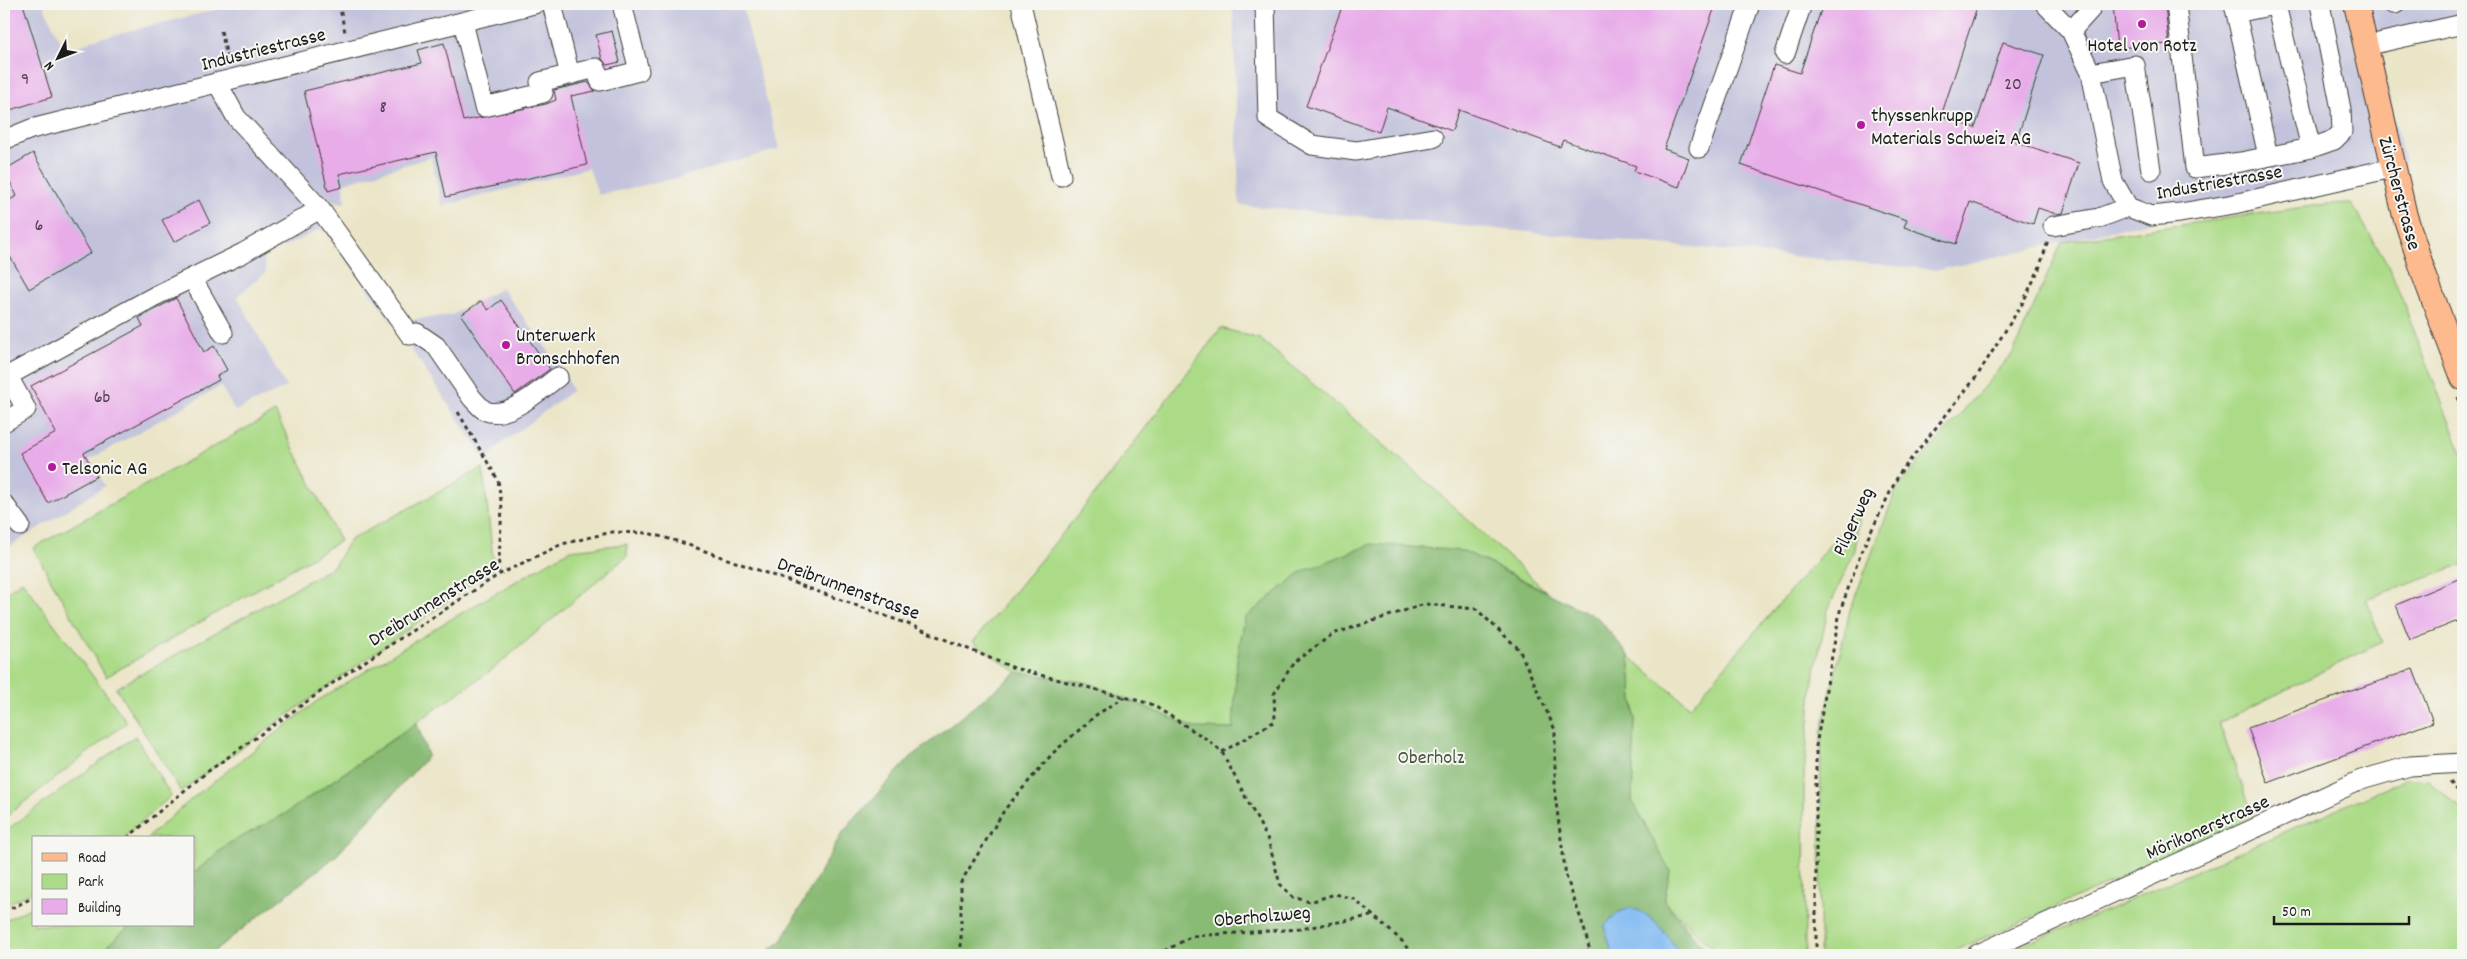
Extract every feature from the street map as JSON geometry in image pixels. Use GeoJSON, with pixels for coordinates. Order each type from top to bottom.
{"type":"FeatureCollection","features":[{"type":"Feature","properties":{"kind":"main road","name":"Zürcherstrasse"},"geometry":{"type":"LineString","coordinates":[[2356,4],[2392,168],[2426,280],[2463,378]]}},
{"type":"Feature","properties":{"kind":"street","name":"Industriestrasse"},"geometry":{"type":"LineString","coordinates":[[4,140],[31,129],[534,4]]}},
{"type":"Feature","properties":{"kind":"street"},"geometry":{"type":"LineString","coordinates":[[552,4],[570,75]]}},
{"type":"Feature","properties":{"kind":"street"},"geometry":{"type":"LineString","coordinates":[[1021,4],[1060,176]]}},
{"type":"Feature","properties":{"kind":"street"},"geometry":{"type":"LineString","coordinates":[[1265,4],[1268,118],[1312,145],[1356,151],[1434,138]]}},
{"type":"Feature","properties":{"kind":"street"},"geometry":{"type":"LineString","coordinates":[[1699,148],[1750,4]]}},
{"type":"Feature","properties":{"kind":"street"},"geometry":{"type":"LineString","coordinates":[[1785,54],[1802,4]]}},
{"type":"Feature","properties":{"kind":"street"},"geometry":{"type":"LineString","coordinates":[[2045,4],[2071,31],[2091,73],[2113,180],[2128,207],[2099,218],[2053,226]]}},
{"type":"Feature","properties":{"kind":"street"},"geometry":{"type":"LineString","coordinates":[[2071,31],[2090,10],[2089,4]]}},
{"type":"Feature","properties":{"kind":"street"},"geometry":{"type":"LineString","coordinates":[[2176,4],[2194,168],[2311,148],[2334,140],[2342,132],[2340,109],[2320,4]]}},
{"type":"Feature","properties":{"kind":"street"},"geometry":{"type":"LineString","coordinates":[[2268,156],[2235,8],[2278,4],[2311,148]]}},
{"type":"Feature","properties":{"kind":"street"},"geometry":{"type":"LineString","coordinates":[[463,22],[484,107],[543,93],[540,82],[596,68],[600,80],[639,71],[623,8]]}},
{"type":"Feature","properties":{"kind":"street"},"geometry":{"type":"LineString","coordinates":[[2366,46],[2463,24]]}},
{"type":"Feature","properties":{"kind":"street"},"geometry":{"type":"LineString","coordinates":[[2091,73],[2135,65],[2151,170]]}},
{"type":"Feature","properties":{"kind":"street"},"geometry":{"type":"LineString","coordinates":[[225,81],[236,117],[320,209],[410,336],[417,333],[436,346],[472,398],[486,411],[506,412],[558,377]]}},
{"type":"Feature","properties":{"kind":"street","name":"Industriestrasse"},"geometry":{"type":"LineString","coordinates":[[2128,207],[2151,216],[2180,213],[2234,204],[2392,168]]}},
{"type":"Feature","properties":{"kind":"street"},"geometry":{"type":"LineString","coordinates":[[4,422],[26,410],[6,377],[243,253],[320,209]]}},
{"type":"Feature","properties":{"kind":"street"},"geometry":{"type":"LineString","coordinates":[[192,278],[223,334]]}},
{"type":"Feature","properties":{"kind":"street"},"geometry":{"type":"LineString","coordinates":[[4,504],[20,526]]}},
{"type":"Feature","properties":{"kind":"street","name":"Mörikonerstrasse"},"geometry":{"type":"LineString","coordinates":[[1976,955],[2361,780],[2410,766],[2463,763]]}},
{"type":"Feature","properties":{"kind":"path"},"geometry":{"type":"LineString","coordinates":[[339,4],[350,50]]}},
{"type":"Feature","properties":{"kind":"path"},"geometry":{"type":"LineString","coordinates":[[221,30],[225,81]]}},
{"type":"Feature","properties":{"kind":"path","name":"Pilgerweg"},"geometry":{"type":"LineString","coordinates":[[1816,955],[1816,746],[1840,611],[1862,550],[1899,474],[1977,376],[2017,312],[2039,269],[2053,226]]}},
{"type":"Feature","properties":{"kind":"path"},"geometry":{"type":"LineString","coordinates":[[455,407],[498,480],[502,508],[498,575]]}},
{"type":"Feature","properties":{"kind":"path","name":"Dreibrunnenstrasse"},"geometry":{"type":"LineString","coordinates":[[129,836],[207,772],[350,671],[498,575],[562,544],[612,532],[648,533],[680,542],[908,624],[1014,668],[1150,704],[1205,738],[1222,752],[1268,840],[1280,884],[1293,897],[1310,902],[1335,894],[1354,899],[1402,941],[1412,955]]}},
{"type":"Feature","properties":{"kind":"path"},"geometry":{"type":"LineString","coordinates":[[1222,752],[1275,721],[1274,694],[1294,662],[1333,634],[1424,604],[1476,609],[1519,649],[1555,730],[1555,796],[1566,876],[1584,928],[1590,955]]}},
{"type":"Feature","properties":{"kind":"path"},"geometry":{"type":"LineString","coordinates":[[962,955],[961,882],[1005,809],[1053,753],[1096,715],[1125,697]]}},
{"type":"Feature","properties":{"kind":"path"},"geometry":{"type":"LineString","coordinates":[[4,912],[32,898]]}},
{"type":"Feature","properties":{"kind":"path","name":"Oberholzweg"},"geometry":{"type":"LineString","coordinates":[[1158,955],[1192,936],[1300,929],[1372,916]]}},
{"type":"Feature","properties":{"kind":"shaded area"},"geometry":{"type":"Polygon","coordinates":[[[4,4],[43,4],[65,53],[92,40],[239,4],[742,4],[779,149],[678,178],[598,195],[589,168],[442,206],[431,157],[344,183],[345,203],[328,201],[410,320],[452,315],[502,288],[566,375],[572,391],[497,447],[486,460],[401,334],[323,228],[263,257],[266,272],[237,296],[286,387],[235,411],[221,386],[89,460],[105,486],[4,550],[4,4]]]}},
{"type":"Feature","properties":{"kind":"shaded area"},"geometry":{"type":"Polygon","coordinates":[[[1233,4],[2463,4],[2463,32],[2379,52],[2405,164],[1938,270],[1239,205],[1233,4]]]}},
{"type":"Feature","properties":{"kind":"green space"},"geometry":{"type":"Polygon","coordinates":[[[2351,203],[2389,266],[2463,457],[2463,565],[2366,599],[2382,642],[2219,723],[2254,817],[2158,862],[1945,955],[1820,955],[1821,734],[1850,610],[1897,488],[2013,353],[2062,242],[2326,204],[2351,203]]]}},
{"type":"Feature","properties":{"kind":"green space"},"geometry":{"type":"Polygon","coordinates":[[[1221,328],[1260,339],[1412,469],[1546,591],[1464,551],[1237,659],[1234,729],[1195,728],[1088,683],[1017,672],[973,642],[1100,488],[1221,328]]]}},
{"type":"Feature","properties":{"kind":"green space"},"geometry":{"type":"Polygon","coordinates":[[[275,412],[340,541],[106,677],[33,548],[275,412]]]}},
{"type":"Feature","properties":{"kind":"green space"},"geometry":{"type":"Polygon","coordinates":[[[483,468],[494,568],[181,791],[116,688],[333,567],[350,540],[483,468]]]}},
{"type":"Feature","properties":{"kind":"green space"},"geometry":{"type":"Polygon","coordinates":[[[1859,511],[1855,550],[1828,610],[1813,680],[1804,774],[1805,955],[1719,955],[1664,901],[1670,871],[1632,801],[1635,719],[1629,656],[1690,707],[1859,511]]]}},
{"type":"Feature","properties":{"kind":"green space"},"geometry":{"type":"Polygon","coordinates":[[[627,544],[627,556],[493,669],[285,814],[228,844],[195,872],[195,836],[149,836],[194,797],[317,701],[441,625],[570,550],[627,544]]]}},
{"type":"Feature","properties":{"kind":"green space","name":"Oberholz"},"geometry":{"type":"Polygon","coordinates":[[[1371,544],[1464,551],[1598,618],[1629,656],[1635,719],[1632,801],[1670,871],[1664,901],[1709,953],[1708,955],[1681,955],[1656,923],[1604,926],[1613,955],[761,955],[781,942],[842,833],[910,758],[1017,672],[1088,683],[1195,728],[1233,729],[1237,659],[1245,618],[1301,572],[1371,544]]]}},
{"type":"Feature","properties":{"kind":"green space"},"geometry":{"type":"Polygon","coordinates":[[[22,581],[127,722],[4,818],[4,594],[22,581]]]}},
{"type":"Feature","properties":{"kind":"green space"},"geometry":{"type":"Polygon","coordinates":[[[417,723],[428,756],[336,856],[209,955],[102,955],[108,945],[130,926],[195,926],[195,872],[228,844],[285,814],[417,723]]]}},
{"type":"Feature","properties":{"kind":"green space"},"geometry":{"type":"Polygon","coordinates":[[[135,736],[171,796],[125,836],[32,836],[32,892],[4,905],[4,832],[135,736]]]}},
{"type":"Feature","properties":{"kind":"green space"},"geometry":{"type":"Polygon","coordinates":[[[2407,778],[2428,780],[2463,811],[2463,955],[1996,955],[2089,918],[2407,778]]]}},
{"type":"Feature","properties":{"kind":"green space"},"geometry":{"type":"Polygon","coordinates":[[[32,907],[32,926],[130,926],[108,945],[102,955],[4,955],[4,921],[32,907]]]}},
{"type":"Feature","properties":{"kind":"water"},"geometry":{"type":"Polygon","coordinates":[[[1630,908],[1639,911],[1653,920],[1681,955],[1613,955],[1604,926],[1619,912],[1630,908]]]}},
{"type":"Feature","properties":{"kind":"building"},"geometry":{"type":"Polygon","coordinates":[[[4,4],[23,4],[52,97],[4,112],[4,4]]]}},
{"type":"Feature","properties":{"kind":"building"},"geometry":{"type":"Polygon","coordinates":[[[1343,4],[1716,4],[1664,149],[1689,158],[1679,187],[1634,171],[1636,166],[1563,140],[1560,147],[1459,110],[1452,131],[1387,107],[1379,132],[1306,106],[1343,4]]]}},
{"type":"Feature","properties":{"kind":"building","name":"thyssenkrupp Materials Schweiz AG"},"geometry":{"type":"Polygon","coordinates":[[[1823,4],[1978,4],[1941,116],[1975,128],[2003,42],[2044,55],[2016,142],[2079,163],[2063,213],[2056,214],[2038,208],[2033,224],[1970,202],[1956,244],[1904,227],[1907,220],[1741,165],[1774,65],[1800,73],[1823,4]]]}},
{"type":"Feature","properties":{"kind":"building","name":"Hotel von Rotz"},"geometry":{"type":"Polygon","coordinates":[[[2113,4],[2165,4],[2169,44],[2117,48],[2113,4]]]}},
{"type":"Feature","properties":{"kind":"building"},"geometry":{"type":"Polygon","coordinates":[[[612,31],[620,62],[607,65],[602,59],[596,35],[612,31]]]}},
{"type":"Feature","properties":{"kind":"building"},"geometry":{"type":"Polygon","coordinates":[[[444,43],[463,121],[546,104],[556,100],[554,90],[588,82],[595,91],[571,96],[587,165],[446,197],[436,152],[339,174],[342,187],[328,191],[304,91],[422,63],[418,50],[444,43]]]}},
{"type":"Feature","properties":{"kind":"building"},"geometry":{"type":"Polygon","coordinates":[[[33,153],[91,253],[29,289],[4,246],[4,203],[17,196],[4,170],[33,153]]]}},
{"type":"Feature","properties":{"kind":"building"},"geometry":{"type":"Polygon","coordinates":[[[199,200],[210,223],[174,242],[162,220],[199,200]]]}},
{"type":"Feature","properties":{"kind":"building"},"geometry":{"type":"Polygon","coordinates":[[[176,298],[204,352],[214,346],[227,370],[217,376],[219,380],[84,453],[97,476],[48,503],[20,453],[56,433],[31,386],[143,326],[139,318],[176,298]]]}},
{"type":"Feature","properties":{"kind":"building","name":"Unterwerk Bronschhofen"},"geometry":{"type":"Polygon","coordinates":[[[501,300],[550,369],[515,394],[461,315],[481,301],[488,310],[501,300]]]}},
{"type":"Feature","properties":{"kind":"building"},"geometry":{"type":"Polygon","coordinates":[[[2463,577],[2463,619],[2410,640],[2396,605],[2463,577]]]}},
{"type":"Feature","properties":{"kind":"building"},"geometry":{"type":"Polygon","coordinates":[[[2413,669],[2433,722],[2268,783],[2248,728],[2413,669]]]}},
{"type":"Feature","properties":{"kind":"place","name":"Hotel von Rotz"},"geometry":{"type":"Point","coordinates":[2142,24]}},
{"type":"Feature","properties":{"kind":"place","name":"thyssenkrupp Materials Schweiz AG"},"geometry":{"type":"Point","coordinates":[1861,125]}},
{"type":"Feature","properties":{"kind":"place","name":"Unterwerk Bronschhofen"},"geometry":{"type":"Point","coordinates":[506,345]}},
{"type":"Feature","properties":{"kind":"place","name":"Telsonic AG"},"geometry":{"type":"Point","coordinates":[52,467]}}]}
